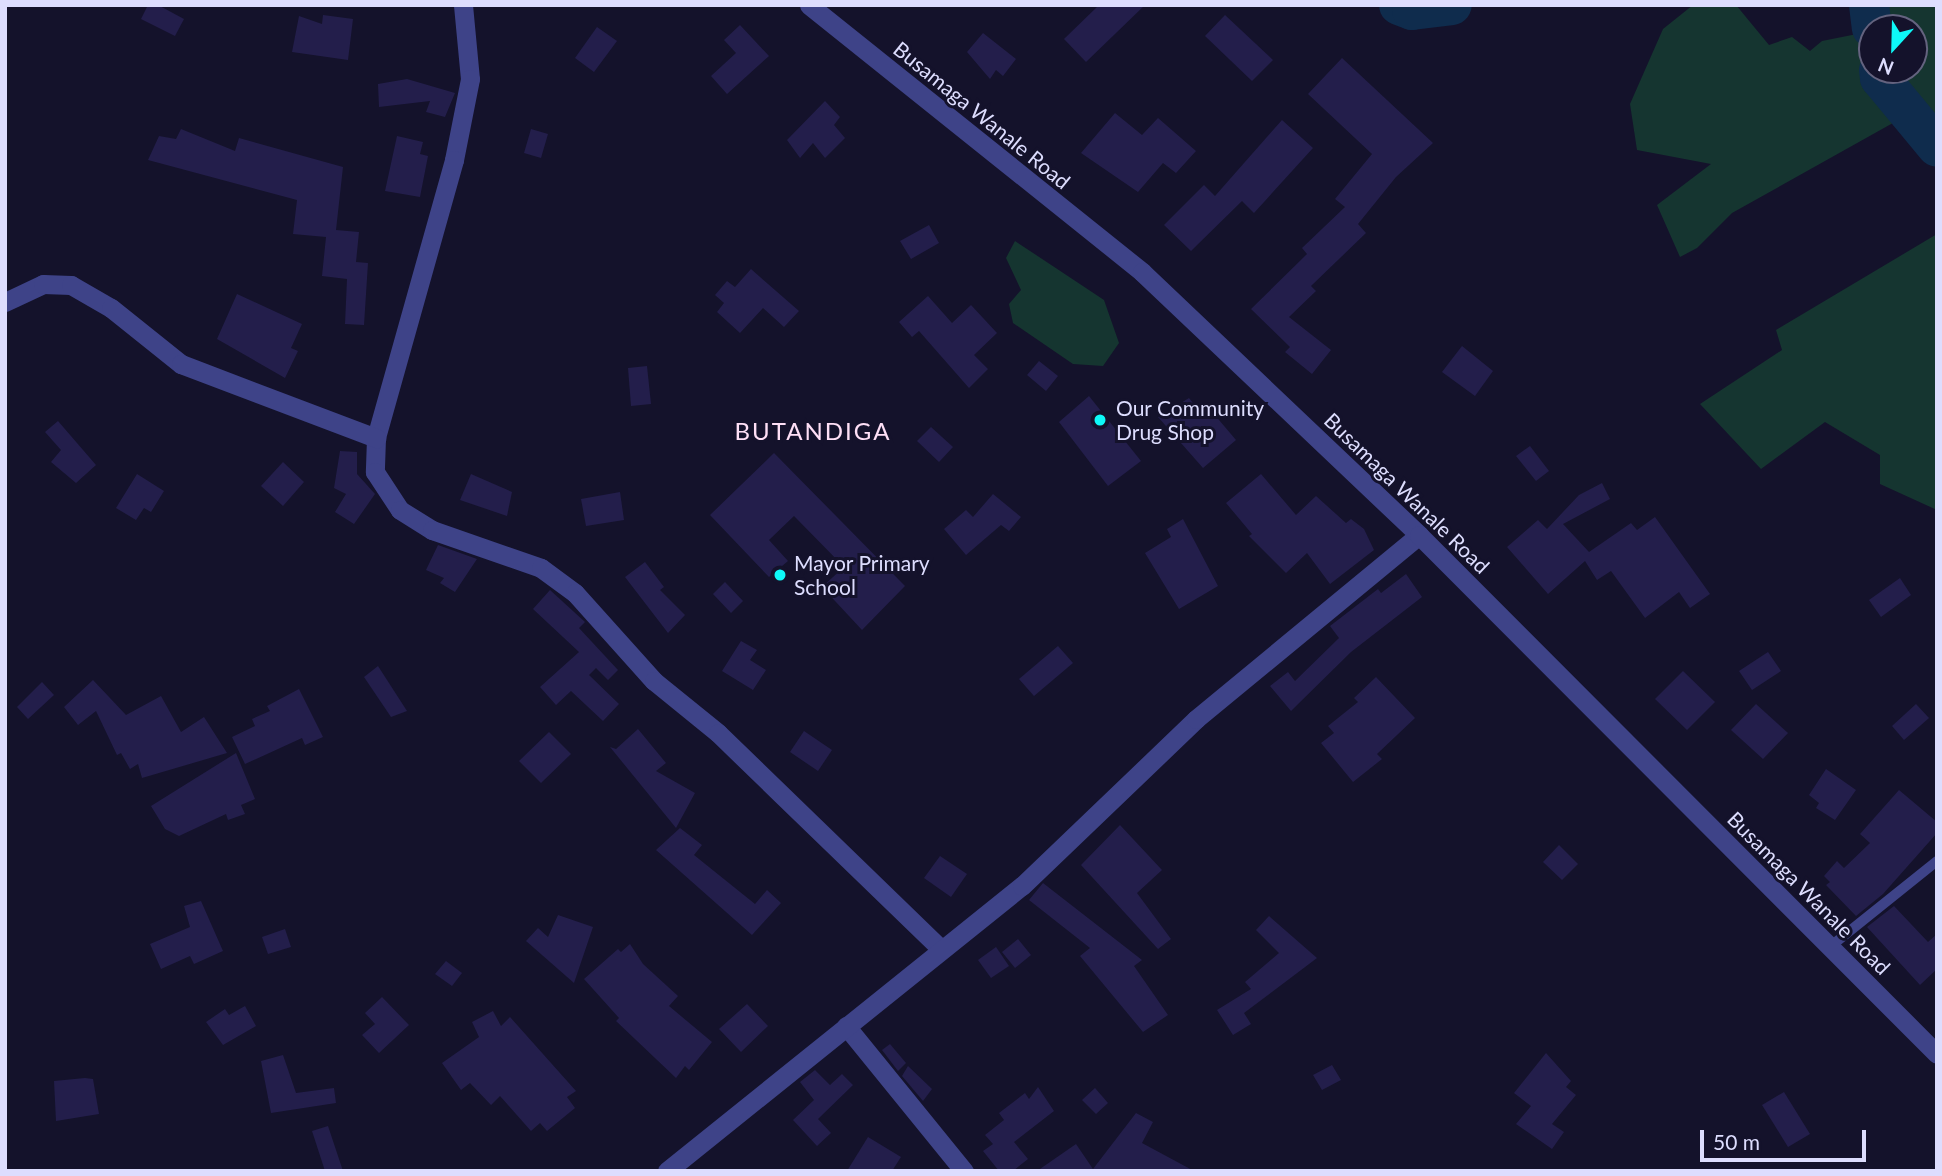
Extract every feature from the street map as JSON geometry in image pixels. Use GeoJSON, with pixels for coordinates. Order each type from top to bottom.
{"type":"FeatureCollection","features":[{"type":"Feature","properties":{"kind":"street"},"geometry":{"type":"LineString","coordinates":[[463,5],[470,79],[454,160],[376,438],[375,472],[400,510],[432,530],[541,568],[575,593],[654,681],[718,733],[940,948]]}},
{"type":"Feature","properties":{"kind":"street","name":"Busamaga Wanale Road"},"geometry":{"type":"LineString","coordinates":[[809,5],[1142,272],[1419,535],[1937,1054]]}},
{"type":"Feature","properties":{"kind":"street"},"geometry":{"type":"LineString","coordinates":[[5,302],[43,284],[71,285],[111,308],[181,364],[376,438]]}},
{"type":"Feature","properties":{"kind":"street"},"geometry":{"type":"LineString","coordinates":[[667,1171],[940,948],[1022,886],[1196,719],[1419,535]]}},
{"type":"Feature","properties":{"kind":"street"},"geometry":{"type":"LineString","coordinates":[[846,1026],[964,1171]]}},
{"type":"Feature","properties":{"kind":"lane"},"geometry":{"type":"LineString","coordinates":[[1831,946],[1937,861]]}},
{"type":"Feature","properties":{"kind":"green space"},"geometry":{"type":"Polygon","coordinates":[[[1693,5],[1736,5],[1769,45],[1792,37],[1810,51],[1822,41],[1858,34],[1858,84],[1928,84],[1928,14],[1858,14],[1858,22],[1852,5],[1937,5],[1937,151],[1909,114],[1732,213],[1697,248],[1680,257],[1657,205],[1711,164],[1637,150],[1630,104],[1663,29],[1693,5]]]}},
{"type":"Feature","properties":{"kind":"green space"},"geometry":{"type":"Polygon","coordinates":[[[1937,234],[1937,510],[1880,484],[1880,455],[1825,422],[1761,469],[1700,404],[1782,350],[1776,330],[1937,234]]]}},
{"type":"Feature","properties":{"kind":"green space"},"geometry":{"type":"Polygon","coordinates":[[[1015,241],[1104,300],[1119,343],[1103,366],[1073,364],[1013,323],[1009,304],[1021,290],[1006,258],[1015,241]]]}},
{"type":"Feature","properties":{"kind":"building"},"geometry":{"type":"Polygon","coordinates":[[[148,5],[158,5],[184,19],[175,36],[141,19],[148,5]]]}},
{"type":"Feature","properties":{"kind":"building"},"geometry":{"type":"Polygon","coordinates":[[[1099,5],[1145,5],[1086,62],[1064,39],[1099,5]]]}},
{"type":"Feature","properties":{"kind":"building"},"geometry":{"type":"Polygon","coordinates":[[[323,15],[353,19],[348,60],[292,52],[299,16],[322,24],[323,15]]]}},
{"type":"Feature","properties":{"kind":"building"},"geometry":{"type":"Polygon","coordinates":[[[1225,15],[1273,60],[1252,81],[1205,36],[1225,15]]]}},
{"type":"Feature","properties":{"kind":"building"},"geometry":{"type":"Polygon","coordinates":[[[740,25],[769,56],[727,94],[711,76],[736,53],[724,40],[740,25]]]}},
{"type":"Feature","properties":{"kind":"building"},"geometry":{"type":"Polygon","coordinates":[[[597,27],[617,41],[594,72],[575,58],[597,27]]]}},
{"type":"Feature","properties":{"kind":"building"},"geometry":{"type":"Polygon","coordinates":[[[983,33],[1016,59],[1003,76],[996,70],[990,79],[967,52],[983,33]]]}},
{"type":"Feature","properties":{"kind":"building"},"geometry":{"type":"Polygon","coordinates":[[[1342,58],[1433,143],[1396,177],[1358,224],[1366,233],[1311,286],[1316,291],[1289,317],[1331,350],[1312,374],[1285,352],[1290,347],[1251,309],[1307,254],[1302,248],[1345,207],[1335,199],[1372,154],[1308,94],[1342,58]]]}},
{"type":"Feature","properties":{"kind":"building"},"geometry":{"type":"Polygon","coordinates":[[[407,79],[455,93],[445,117],[426,112],[430,101],[379,107],[378,84],[407,79]]]}},
{"type":"Feature","properties":{"kind":"building"},"geometry":{"type":"Polygon","coordinates":[[[825,101],[840,117],[834,125],[845,138],[825,158],[813,143],[800,158],[787,140],[825,101]]]}},
{"type":"Feature","properties":{"kind":"building"},"geometry":{"type":"Polygon","coordinates":[[[1115,113],[1142,135],[1158,118],[1196,151],[1176,173],[1163,163],[1138,192],[1081,153],[1115,113]]]}},
{"type":"Feature","properties":{"kind":"building"},"geometry":{"type":"Polygon","coordinates":[[[1282,120],[1313,148],[1254,213],[1242,201],[1191,251],[1164,225],[1204,185],[1215,196],[1282,120]]]}},
{"type":"Feature","properties":{"kind":"building"},"geometry":{"type":"Polygon","coordinates":[[[181,129],[235,151],[239,138],[343,167],[336,230],[359,232],[356,262],[368,263],[364,325],[345,324],[347,279],[322,276],[326,237],[293,234],[297,200],[148,160],[159,136],[176,139],[181,129]]]}},
{"type":"Feature","properties":{"kind":"building"},"geometry":{"type":"Polygon","coordinates":[[[531,129],[548,134],[541,158],[524,153],[531,129]]]}},
{"type":"Feature","properties":{"kind":"building"},"geometry":{"type":"Polygon","coordinates":[[[397,136],[423,142],[420,154],[428,156],[420,197],[385,191],[397,136]]]}},
{"type":"Feature","properties":{"kind":"building"},"geometry":{"type":"Polygon","coordinates":[[[929,225],[939,243],[911,259],[900,241],[929,225]]]}},
{"type":"Feature","properties":{"kind":"building"},"geometry":{"type":"Polygon","coordinates":[[[751,269],[799,311],[784,327],[763,308],[740,333],[717,312],[724,303],[715,295],[727,281],[735,287],[751,269]]]}},
{"type":"Feature","properties":{"kind":"building"},"geometry":{"type":"Polygon","coordinates":[[[237,294],[302,324],[291,348],[298,351],[285,378],[217,339],[237,294]]]}},
{"type":"Feature","properties":{"kind":"building"},"geometry":{"type":"Polygon","coordinates":[[[928,296],[952,323],[971,305],[997,333],[974,355],[988,369],[969,388],[919,331],[912,337],[899,322],[928,296]]]}},
{"type":"Feature","properties":{"kind":"building"},"geometry":{"type":"Polygon","coordinates":[[[1462,346],[1493,371],[1475,396],[1442,372],[1462,346]]]}},
{"type":"Feature","properties":{"kind":"building"},"geometry":{"type":"Polygon","coordinates":[[[1039,361],[1058,376],[1046,391],[1027,375],[1039,361]]]}},
{"type":"Feature","properties":{"kind":"building"},"geometry":{"type":"Polygon","coordinates":[[[647,366],[651,404],[631,406],[628,368],[647,366]]]}},
{"type":"Feature","properties":{"kind":"building"},"geometry":{"type":"Polygon","coordinates":[[[1089,396],[1141,461],[1108,486],[1059,422],[1089,396]]]}},
{"type":"Feature","properties":{"kind":"building"},"geometry":{"type":"Polygon","coordinates":[[[1189,398],[1201,413],[1208,407],[1236,440],[1203,468],[1158,417],[1189,398]]]}},
{"type":"Feature","properties":{"kind":"building"},"geometry":{"type":"Polygon","coordinates":[[[58,421],[96,465],[76,483],[51,462],[61,450],[45,432],[58,421]]]}},
{"type":"Feature","properties":{"kind":"building"},"geometry":{"type":"Polygon","coordinates":[[[931,427],[953,447],[939,462],[917,441],[931,427]]]}},
{"type":"Feature","properties":{"kind":"building"},"geometry":{"type":"Polygon","coordinates":[[[1530,446],[1549,471],[1536,481],[1516,456],[1530,446]]]}},
{"type":"Feature","properties":{"kind":"building"},"geometry":{"type":"Polygon","coordinates":[[[340,451],[357,452],[357,474],[375,494],[354,524],[335,512],[346,494],[334,488],[340,451]]]}},
{"type":"Feature","properties":{"kind":"building"},"geometry":{"type":"Polygon","coordinates":[[[774,453],[905,586],[862,630],[822,587],[844,567],[794,516],[769,540],[788,561],[769,577],[710,515],[774,453]]]}},
{"type":"Feature","properties":{"kind":"building"},"geometry":{"type":"Polygon","coordinates":[[[283,462],[304,482],[283,506],[261,486],[283,462]]]}},
{"type":"Feature","properties":{"kind":"building"},"geometry":{"type":"Polygon","coordinates":[[[137,474],[164,491],[151,512],[144,508],[136,520],[116,508],[137,474]]]}},
{"type":"Feature","properties":{"kind":"building"},"geometry":{"type":"Polygon","coordinates":[[[471,474],[512,492],[507,516],[460,500],[471,474]]]}},
{"type":"Feature","properties":{"kind":"building"},"geometry":{"type":"Polygon","coordinates":[[[1261,474],[1296,515],[1316,496],[1346,523],[1351,519],[1364,529],[1374,550],[1330,584],[1307,553],[1286,573],[1249,536],[1252,534],[1226,503],[1261,474]]]}},
{"type":"Feature","properties":{"kind":"building"},"geometry":{"type":"Polygon","coordinates":[[[1602,483],[1610,499],[1563,524],[1589,552],[1631,523],[1637,530],[1655,517],[1710,594],[1690,608],[1679,592],[1645,618],[1611,571],[1597,580],[1585,561],[1548,594],[1507,547],[1538,520],[1547,529],[1579,495],[1602,483]]]}},
{"type":"Feature","properties":{"kind":"building"},"geometry":{"type":"Polygon","coordinates":[[[620,492],[624,520],[586,526],[581,499],[620,492]]]}},
{"type":"Feature","properties":{"kind":"building"},"geometry":{"type":"Polygon","coordinates":[[[993,494],[1021,517],[1009,531],[1001,525],[966,555],[944,529],[966,510],[973,517],[993,494]]]}},
{"type":"Feature","properties":{"kind":"building"},"geometry":{"type":"Polygon","coordinates":[[[1183,519],[1218,586],[1179,609],[1145,553],[1171,537],[1167,529],[1183,519]]]}},
{"type":"Feature","properties":{"kind":"building"},"geometry":{"type":"Polygon","coordinates":[[[438,545],[477,559],[455,592],[440,583],[444,578],[426,570],[438,545]]]}},
{"type":"Feature","properties":{"kind":"building"},"geometry":{"type":"Polygon","coordinates":[[[645,562],[664,587],[660,590],[685,615],[668,633],[625,577],[645,562]]]}},
{"type":"Feature","properties":{"kind":"building"},"geometry":{"type":"Polygon","coordinates":[[[1406,574],[1422,597],[1351,652],[1291,711],[1270,686],[1288,672],[1295,681],[1339,638],[1330,626],[1378,589],[1381,593],[1406,574]]]}},
{"type":"Feature","properties":{"kind":"building"},"geometry":{"type":"Polygon","coordinates":[[[1900,578],[1911,595],[1881,617],[1869,600],[1900,578]]]}},
{"type":"Feature","properties":{"kind":"building"},"geometry":{"type":"Polygon","coordinates":[[[725,582],[743,601],[731,613],[713,594],[725,582]]]}},
{"type":"Feature","properties":{"kind":"building"},"geometry":{"type":"Polygon","coordinates":[[[550,590],[585,622],[579,628],[618,670],[608,680],[596,668],[589,675],[619,704],[603,721],[571,691],[556,705],[540,687],[579,652],[533,609],[550,590]]]}},
{"type":"Feature","properties":{"kind":"building"},"geometry":{"type":"Polygon","coordinates":[[[741,641],[757,650],[750,660],[766,670],[753,690],[722,671],[741,641]]]}},
{"type":"Feature","properties":{"kind":"building"},"geometry":{"type":"Polygon","coordinates":[[[1058,646],[1073,663],[1034,696],[1019,679],[1058,646]]]}},
{"type":"Feature","properties":{"kind":"building"},"geometry":{"type":"Polygon","coordinates":[[[1768,652],[1781,671],[1752,690],[1739,671],[1768,652]]]}},
{"type":"Feature","properties":{"kind":"building"},"geometry":{"type":"Polygon","coordinates":[[[378,666],[407,711],[391,717],[364,677],[378,666]]]}},
{"type":"Feature","properties":{"kind":"building"},"geometry":{"type":"Polygon","coordinates":[[[1683,671],[1715,702],[1687,730],[1655,699],[1683,671]]]}},
{"type":"Feature","properties":{"kind":"building"},"geometry":{"type":"Polygon","coordinates":[[[1376,677],[1415,718],[1377,754],[1382,759],[1353,782],[1321,743],[1334,733],[1328,726],[1358,702],[1354,698],[1376,677]]]}},
{"type":"Feature","properties":{"kind":"building"},"geometry":{"type":"Polygon","coordinates":[[[93,680],[126,715],[161,696],[181,732],[204,717],[227,753],[142,778],[138,764],[130,769],[121,753],[117,755],[96,711],[78,725],[64,707],[93,680]]]}},
{"type":"Feature","properties":{"kind":"building"},"geometry":{"type":"Polygon","coordinates":[[[42,682],[54,695],[28,719],[17,707],[42,682]]]}},
{"type":"Feature","properties":{"kind":"building"},"geometry":{"type":"Polygon","coordinates":[[[299,689],[323,737],[305,745],[302,738],[245,764],[232,737],[255,726],[252,719],[270,711],[267,706],[299,689]]]}},
{"type":"Feature","properties":{"kind":"building"},"geometry":{"type":"Polygon","coordinates":[[[1756,704],[1788,733],[1763,759],[1731,730],[1756,704]]]}},
{"type":"Feature","properties":{"kind":"building"},"geometry":{"type":"Polygon","coordinates":[[[1916,704],[1929,718],[1904,740],[1892,726],[1916,704]]]}},
{"type":"Feature","properties":{"kind":"building"},"geometry":{"type":"Polygon","coordinates":[[[638,729],[666,763],[656,771],[695,793],[676,828],[610,747],[616,749],[638,729]]]}},
{"type":"Feature","properties":{"kind":"building"},"geometry":{"type":"Polygon","coordinates":[[[804,731],[832,750],[818,771],[790,752],[804,731]]]}},
{"type":"Feature","properties":{"kind":"building"},"geometry":{"type":"Polygon","coordinates":[[[549,732],[571,754],[541,783],[519,761],[549,732]]]}},
{"type":"Feature","properties":{"kind":"building"},"geometry":{"type":"Polygon","coordinates":[[[236,753],[255,799],[241,805],[245,814],[228,820],[226,814],[179,836],[165,829],[151,806],[236,753]]]}},
{"type":"Feature","properties":{"kind":"building"},"geometry":{"type":"Polygon","coordinates":[[[1826,769],[1856,790],[1835,820],[1816,808],[1819,803],[1809,795],[1826,769]]]}},
{"type":"Feature","properties":{"kind":"building"},"geometry":{"type":"Polygon","coordinates":[[[1899,790],[1937,822],[1937,833],[1883,894],[1856,916],[1826,885],[1830,882],[1824,876],[1837,861],[1844,868],[1870,843],[1860,834],[1899,790]]]}},
{"type":"Feature","properties":{"kind":"building"},"geometry":{"type":"Polygon","coordinates":[[[1120,825],[1162,870],[1137,893],[1171,939],[1158,949],[1081,865],[1120,825]]]}},
{"type":"Feature","properties":{"kind":"building"},"geometry":{"type":"Polygon","coordinates":[[[680,828],[702,845],[694,855],[755,904],[767,890],[781,903],[752,935],[656,850],[680,828]]]}},
{"type":"Feature","properties":{"kind":"building"},"geometry":{"type":"Polygon","coordinates":[[[1559,845],[1578,864],[1562,880],[1543,862],[1559,845]]]}},
{"type":"Feature","properties":{"kind":"building"},"geometry":{"type":"Polygon","coordinates":[[[940,856],[967,874],[951,897],[924,878],[940,856]]]}},
{"type":"Feature","properties":{"kind":"building"},"geometry":{"type":"Polygon","coordinates":[[[1043,883],[1142,960],[1134,966],[1168,1015],[1143,1032],[1080,956],[1090,948],[1029,900],[1043,883]]]}},
{"type":"Feature","properties":{"kind":"building"},"geometry":{"type":"Polygon","coordinates":[[[201,901],[223,951],[194,964],[190,956],[161,969],[150,944],[190,927],[184,906],[201,901]]]}},
{"type":"Feature","properties":{"kind":"building"},"geometry":{"type":"Polygon","coordinates":[[[1894,906],[1928,942],[1937,934],[1937,969],[1920,985],[1867,927],[1894,906]]]}},
{"type":"Feature","properties":{"kind":"building"},"geometry":{"type":"Polygon","coordinates":[[[558,915],[593,927],[574,983],[526,941],[538,928],[548,937],[558,915]]]}},
{"type":"Feature","properties":{"kind":"building"},"geometry":{"type":"Polygon","coordinates":[[[1269,916],[1317,958],[1244,1013],[1251,1024],[1233,1035],[1217,1010],[1251,989],[1245,982],[1279,953],[1256,930],[1269,916]]]}},
{"type":"Feature","properties":{"kind":"building"},"geometry":{"type":"Polygon","coordinates":[[[285,929],[291,947],[268,954],[262,937],[285,929]]]}},
{"type":"Feature","properties":{"kind":"building"},"geometry":{"type":"Polygon","coordinates":[[[1018,939],[1031,955],[1015,968],[1002,952],[1018,939]]]}},
{"type":"Feature","properties":{"kind":"building"},"geometry":{"type":"Polygon","coordinates":[[[630,944],[643,964],[678,996],[669,1006],[712,1042],[689,1070],[685,1066],[676,1078],[616,1021],[619,1018],[584,979],[618,949],[621,952],[630,944]]]}},
{"type":"Feature","properties":{"kind":"building"},"geometry":{"type":"Polygon","coordinates":[[[996,947],[1009,966],[991,978],[978,960],[996,947]]]}},
{"type":"Feature","properties":{"kind":"building"},"geometry":{"type":"Polygon","coordinates":[[[446,961],[462,973],[452,986],[435,974],[446,961]]]}},
{"type":"Feature","properties":{"kind":"building"},"geometry":{"type":"Polygon","coordinates":[[[382,997],[409,1025],[379,1053],[362,1035],[375,1024],[365,1013],[382,997]]]}},
{"type":"Feature","properties":{"kind":"building"},"geometry":{"type":"Polygon","coordinates":[[[747,1004],[768,1026],[741,1052],[719,1029],[747,1004]]]}},
{"type":"Feature","properties":{"kind":"building"},"geometry":{"type":"Polygon","coordinates":[[[245,1006],[256,1026],[223,1045],[206,1022],[225,1009],[229,1015],[245,1006]]]}},
{"type":"Feature","properties":{"kind":"building"},"geometry":{"type":"Polygon","coordinates":[[[493,1011],[501,1026],[510,1017],[576,1091],[567,1097],[575,1108],[547,1131],[540,1123],[531,1131],[500,1096],[491,1105],[470,1083],[461,1090],[442,1063],[479,1037],[472,1022],[493,1011]]]}},
{"type":"Feature","properties":{"kind":"building"},"geometry":{"type":"Polygon","coordinates":[[[890,1044],[906,1063],[898,1071],[882,1050],[890,1044]]]}},
{"type":"Feature","properties":{"kind":"building"},"geometry":{"type":"Polygon","coordinates":[[[1546,1053],[1571,1081],[1566,1087],[1576,1095],[1552,1124],[1564,1132],[1552,1149],[1516,1124],[1531,1106],[1514,1093],[1546,1053]]]}},
{"type":"Feature","properties":{"kind":"building"},"geometry":{"type":"Polygon","coordinates":[[[283,1055],[296,1093],[334,1088],[336,1103],[271,1113],[261,1061],[283,1055]]]}},
{"type":"Feature","properties":{"kind":"building"},"geometry":{"type":"Polygon","coordinates":[[[1332,1065],[1341,1080],[1322,1090],[1313,1075],[1332,1065]]]}},
{"type":"Feature","properties":{"kind":"building"},"geometry":{"type":"Polygon","coordinates":[[[908,1066],[932,1089],[923,1101],[902,1076],[908,1066]]]}},
{"type":"Feature","properties":{"kind":"building"},"geometry":{"type":"Polygon","coordinates":[[[815,1070],[830,1085],[842,1074],[853,1085],[818,1119],[831,1133],[817,1146],[793,1120],[814,1100],[800,1082],[815,1070]]]}},
{"type":"Feature","properties":{"kind":"building"},"geometry":{"type":"Polygon","coordinates":[[[93,1079],[99,1114],[56,1121],[54,1081],[93,1079]]]}},
{"type":"Feature","properties":{"kind":"building"},"geometry":{"type":"Polygon","coordinates":[[[1038,1087],[1054,1111],[1014,1142],[1028,1159],[1013,1171],[999,1171],[983,1151],[993,1144],[985,1135],[1004,1120],[999,1113],[1025,1093],[1029,1099],[1038,1087]]]}},
{"type":"Feature","properties":{"kind":"building"},"geometry":{"type":"Polygon","coordinates":[[[1095,1088],[1108,1103],[1096,1114],[1082,1100],[1095,1088]]]}},
{"type":"Feature","properties":{"kind":"building"},"geometry":{"type":"Polygon","coordinates":[[[1784,1092],[1810,1134],[1788,1147],[1762,1105],[1784,1092]]]}},
{"type":"Feature","properties":{"kind":"building"},"geometry":{"type":"Polygon","coordinates":[[[1136,1113],[1153,1122],[1142,1143],[1194,1171],[1037,1171],[1076,1144],[1093,1169],[1136,1113]]]}},
{"type":"Feature","properties":{"kind":"building"},"geometry":{"type":"Polygon","coordinates":[[[328,1126],[343,1171],[325,1171],[312,1131],[328,1126]]]}},
{"type":"Feature","properties":{"kind":"building"},"geometry":{"type":"Polygon","coordinates":[[[868,1137],[901,1157],[892,1171],[847,1171],[868,1137]]]}},
{"type":"Feature","properties":{"kind":"waterway"},"geometry":{"type":"LineString","coordinates":[[1399,5],[1412,10],[1452,5]]}},
{"type":"Feature","properties":{"kind":"waterway"},"geometry":{"type":"LineString","coordinates":[[1869,5],[1870,14]]}},
{"type":"Feature","properties":{"kind":"waterway"},"geometry":{"type":"LineString","coordinates":[[1885,84],[1937,147]]}},
{"type":"Feature","properties":{"kind":"place","name":"Our Community Drug Shop"},"geometry":{"type":"Point","coordinates":[1100,420]}},
{"type":"Feature","properties":{"kind":"place","name":"Mayor Primary School"},"geometry":{"type":"Point","coordinates":[780,575]}},
{"type":"Feature","properties":{"kind":"district","name":"BUTANDIGA"},"geometry":{"type":"Point","coordinates":[813,431]}}]}
